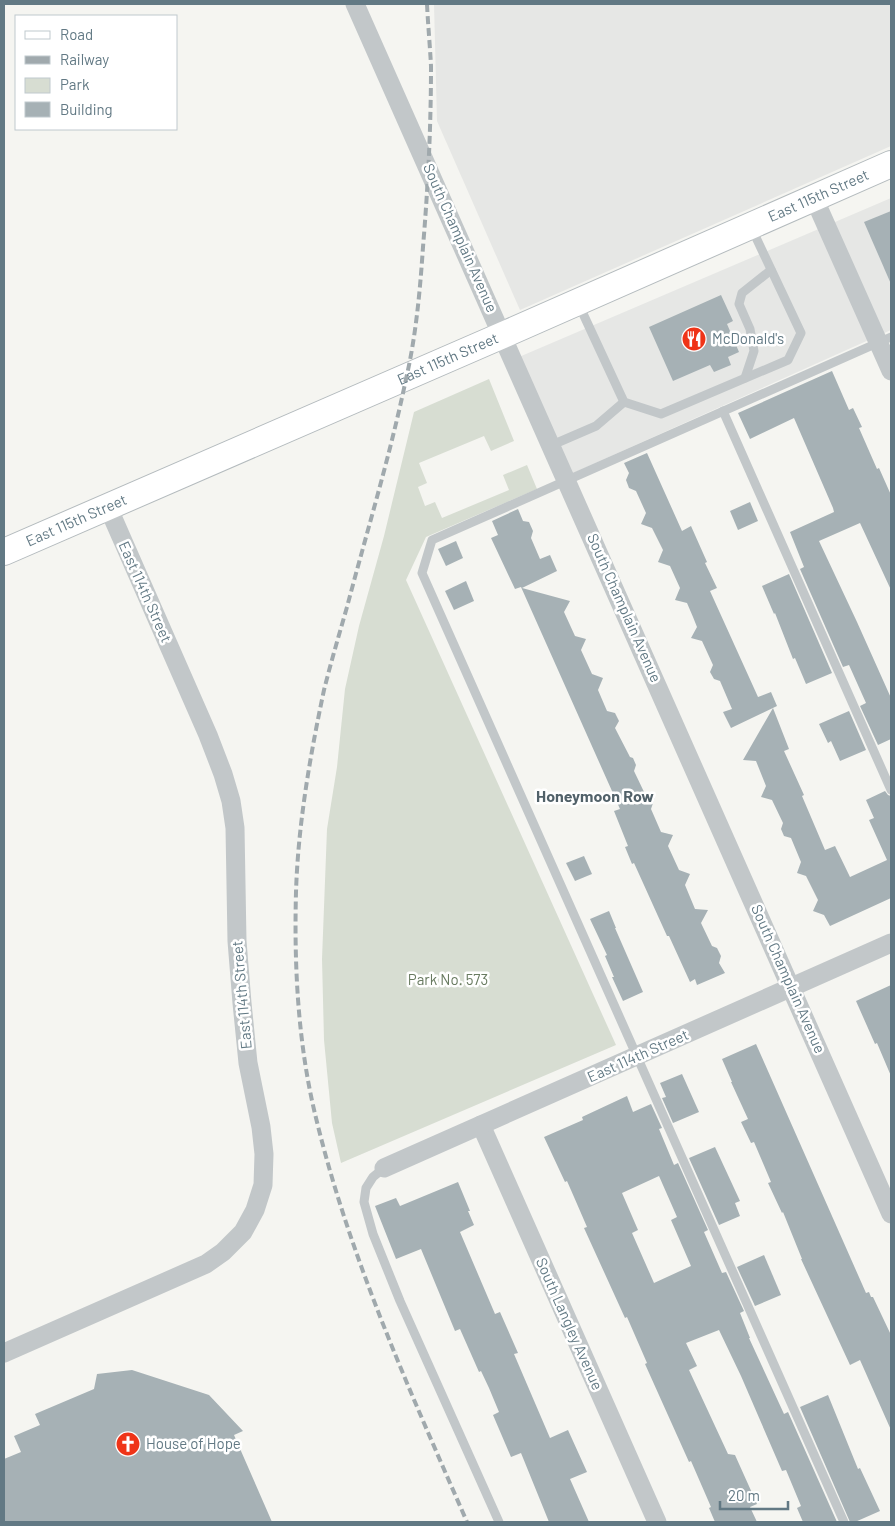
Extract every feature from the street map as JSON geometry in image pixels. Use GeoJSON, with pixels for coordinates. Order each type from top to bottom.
{"type":"FeatureCollection","features":[{"type":"Feature","properties":{"kind":"street","name":"South Champlain Avenue"},"geometry":{"type":"LineString","coordinates":[[355,4],[552,445],[891,1214]]}},
{"type":"Feature","properties":{"kind":"street","name":"East 115th Street"},"geometry":{"type":"LineString","coordinates":[[4,552],[891,164]]}},
{"type":"Feature","properties":{"kind":"street"},"geometry":{"type":"LineString","coordinates":[[814,198],[885,340],[891,371]]}},
{"type":"Feature","properties":{"kind":"street","name":"East 114th Street"},"geometry":{"type":"LineString","coordinates":[[4,1353],[206,1264],[223,1252],[242,1232],[255,1210],[263,1185],[264,1154],[261,1126],[248,1063],[242,1003],[237,941],[235,828],[231,801],[208,735],[108,507]]}},
{"type":"Feature","properties":{"kind":"street","name":"East 114th Street"},"geometry":{"type":"LineString","coordinates":[[384,1168],[891,943]]}},
{"type":"Feature","properties":{"kind":"street","name":"South Langley Avenue"},"geometry":{"type":"LineString","coordinates":[[481,1125],[657,1522]]}},
{"type":"Feature","properties":{"kind":"lane"},"geometry":{"type":"LineString","coordinates":[[578,302],[624,402],[661,414],[788,360],[801,333],[750,226]]}},
{"type":"Feature","properties":{"kind":"lane"},"geometry":{"type":"LineString","coordinates":[[745,378],[754,351],[750,329],[739,304],[742,293],[771,270]]}},
{"type":"Feature","properties":{"kind":"lane"},"geometry":{"type":"LineString","coordinates":[[844,1522],[422,573],[432,540],[885,340]]}},
{"type":"Feature","properties":{"kind":"lane"},"geometry":{"type":"LineString","coordinates":[[552,445],[596,426],[624,402]]}},
{"type":"Feature","properties":{"kind":"lane"},"geometry":{"type":"LineString","coordinates":[[723,411],[891,790]]}},
{"type":"Feature","properties":{"kind":"lane"},"geometry":{"type":"LineString","coordinates":[[384,1168],[373,1177],[366,1188],[364,1202],[373,1234],[400,1301],[499,1522]]}},
{"type":"Feature","properties":{"kind":"shaded area"},"geometry":{"type":"Polygon","coordinates":[[[434,4],[891,4],[891,146],[520,310],[437,121],[434,4]]]}},
{"type":"Feature","properties":{"kind":"shaded area"},"geometry":{"type":"Polygon","coordinates":[[[891,198],[891,330],[571,474],[519,357],[891,198]]]}},
{"type":"Feature","properties":{"kind":"green space","name":"Park No. 573"},"geometry":{"type":"Polygon","coordinates":[[[489,379],[514,441],[491,451],[484,436],[419,463],[427,483],[418,487],[425,506],[435,502],[442,518],[509,490],[503,475],[527,465],[537,489],[426,537],[406,580],[616,1045],[341,1163],[332,1123],[324,1040],[322,959],[327,829],[337,767],[345,689],[359,626],[384,536],[414,412],[489,379]]]}},
{"type":"Feature","properties":{"kind":"building"},"geometry":{"type":"Polygon","coordinates":[[[891,211],[891,284],[864,222],[891,211]]]}},
{"type":"Feature","properties":{"kind":"building","name":"McDonald's"},"geometry":{"type":"Polygon","coordinates":[[[721,295],[733,321],[727,324],[739,352],[728,357],[731,365],[714,372],[710,365],[673,381],[649,327],[721,295]]]}},
{"type":"Feature","properties":{"kind":"building"},"geometry":{"type":"Polygon","coordinates":[[[832,371],[849,410],[853,408],[862,427],[859,428],[891,495],[891,590],[860,523],[819,541],[891,698],[891,739],[878,745],[860,706],[866,703],[849,665],[843,667],[800,569],[804,567],[790,532],[834,512],[833,508],[794,418],[750,439],[738,413],[832,371]]]}},
{"type":"Feature","properties":{"kind":"building"},"geometry":{"type":"Polygon","coordinates":[[[647,453],[682,531],[691,526],[717,588],[710,591],[758,697],[771,692],[777,706],[731,728],[723,712],[732,709],[720,681],[714,679],[710,672],[713,665],[702,641],[691,638],[697,627],[693,617],[687,603],[675,600],[680,588],[670,566],[658,562],[663,550],[652,528],[641,524],[646,513],[636,491],[629,488],[626,480],[629,473],[624,463],[647,453]]]}},
{"type":"Feature","properties":{"kind":"building"},"geometry":{"type":"Polygon","coordinates":[[[750,502],[758,521],[738,530],[730,511],[750,502]]]}},
{"type":"Feature","properties":{"kind":"building"},"geometry":{"type":"Polygon","coordinates":[[[518,509],[523,521],[529,522],[533,531],[531,538],[540,559],[550,555],[557,571],[522,588],[570,601],[564,612],[575,636],[586,639],[581,650],[592,674],[603,678],[598,690],[607,711],[615,713],[619,721],[615,728],[630,757],[633,758],[636,765],[634,771],[645,794],[655,797],[651,809],[661,832],[673,835],[668,846],[679,870],[690,874],[685,885],[695,909],[708,910],[701,923],[712,946],[717,948],[721,956],[719,963],[725,973],[697,985],[695,979],[690,982],[634,863],[632,864],[625,847],[628,846],[614,811],[620,809],[521,587],[515,589],[491,538],[498,535],[492,521],[518,509]]]}},
{"type":"Feature","properties":{"kind":"building"},"geometry":{"type":"Polygon","coordinates":[[[456,541],[463,558],[446,566],[438,549],[456,541]]]}},
{"type":"Feature","properties":{"kind":"building"},"geometry":{"type":"Polygon","coordinates":[[[789,574],[832,673],[806,684],[795,658],[793,659],[762,586],[789,574]]]}},
{"type":"Feature","properties":{"kind":"building"},"geometry":{"type":"Polygon","coordinates":[[[466,581],[474,601],[454,610],[445,591],[466,581]]]}},
{"type":"Feature","properties":{"kind":"building"},"geometry":{"type":"Polygon","coordinates":[[[773,708],[789,749],[784,751],[804,795],[802,796],[825,850],[835,846],[850,877],[887,860],[869,820],[874,818],[866,800],[885,791],[891,796],[891,898],[830,926],[824,915],[813,911],[818,900],[806,876],[797,873],[801,862],[791,838],[784,836],[781,829],[783,823],[772,800],[761,797],[766,786],[756,761],[743,760],[773,708]]]}},
{"type":"Feature","properties":{"kind":"building"},"geometry":{"type":"Polygon","coordinates":[[[849,711],[866,750],[840,761],[831,741],[828,743],[819,724],[849,711]]]}},
{"type":"Feature","properties":{"kind":"building"},"geometry":{"type":"Polygon","coordinates":[[[584,856],[592,874],[575,881],[566,863],[584,856]]]}},
{"type":"Feature","properties":{"kind":"building"},"geometry":{"type":"Polygon","coordinates":[[[609,911],[643,992],[623,1001],[612,977],[614,977],[605,956],[607,955],[590,919],[609,911]]]}},
{"type":"Feature","properties":{"kind":"building"},"geometry":{"type":"Polygon","coordinates":[[[891,985],[891,1076],[856,1001],[891,985]]]}},
{"type":"Feature","properties":{"kind":"building"},"geometry":{"type":"Polygon","coordinates":[[[756,1044],[866,1293],[869,1292],[871,1297],[873,1297],[891,1335],[891,1430],[860,1360],[850,1365],[801,1259],[783,1212],[768,1183],[771,1182],[754,1142],[751,1143],[741,1122],[748,1119],[722,1059],[756,1044]]]}},
{"type":"Feature","properties":{"kind":"building"},"geometry":{"type":"Polygon","coordinates":[[[682,1074],[699,1112],[673,1123],[662,1098],[666,1097],[660,1083],[682,1074]]]}},
{"type":"Feature","properties":{"kind":"building"},"geometry":{"type":"Polygon","coordinates":[[[627,1096],[633,1112],[651,1104],[662,1128],[659,1129],[674,1165],[678,1163],[708,1230],[704,1232],[722,1273],[726,1272],[744,1311],[740,1313],[749,1338],[784,1414],[788,1412],[837,1522],[803,1522],[797,1508],[801,1506],[786,1470],[782,1471],[719,1330],[686,1343],[697,1366],[689,1370],[728,1454],[735,1455],[757,1504],[750,1507],[757,1522],[715,1522],[709,1508],[711,1507],[645,1364],[647,1363],[627,1317],[625,1318],[584,1228],[587,1227],[567,1181],[565,1182],[544,1137],[583,1120],[582,1117],[627,1096]],[[659,1176],[622,1193],[638,1230],[632,1233],[654,1283],[691,1266],[671,1220],[677,1217],[659,1176]]]}},
{"type":"Feature","properties":{"kind":"building"},"geometry":{"type":"Polygon","coordinates":[[[715,1147],[740,1201],[735,1203],[740,1216],[719,1225],[689,1158],[715,1147]]]}},
{"type":"Feature","properties":{"kind":"building"},"geometry":{"type":"Polygon","coordinates":[[[458,1182],[474,1225],[460,1232],[495,1314],[500,1312],[518,1353],[514,1354],[550,1438],[568,1430],[587,1472],[570,1479],[589,1522],[549,1522],[521,1453],[511,1457],[493,1415],[499,1412],[489,1388],[481,1371],[479,1372],[460,1329],[455,1331],[421,1249],[396,1259],[375,1206],[396,1198],[400,1206],[458,1182]]]}},
{"type":"Feature","properties":{"kind":"building"},"geometry":{"type":"Polygon","coordinates":[[[764,1255],[781,1295],[755,1306],[737,1267],[764,1255]]]}},
{"type":"Feature","properties":{"kind":"building","name":"House of Hope"},"geometry":{"type":"Polygon","coordinates":[[[132,1370],[209,1395],[243,1431],[234,1435],[272,1522],[4,1522],[4,1459],[21,1452],[14,1436],[40,1425],[35,1414],[94,1389],[97,1374],[132,1370]]]}},
{"type":"Feature","properties":{"kind":"building"},"geometry":{"type":"Polygon","coordinates":[[[828,1395],[858,1469],[860,1468],[880,1511],[855,1522],[850,1522],[800,1407],[828,1395]]]}},
{"type":"Feature","properties":{"kind":"railway"},"geometry":{"type":"LineString","coordinates":[[427,4],[431,66],[430,134],[425,224],[415,330],[393,436],[324,690],[314,740],[299,841],[296,892],[296,949],[298,1006],[305,1062],[316,1118],[330,1170],[346,1222],[383,1324],[467,1522]]}},
{"type":"Feature","properties":{"kind":"place","name":"McDonald's"},"geometry":{"type":"Point","coordinates":[694,339]}},
{"type":"Feature","properties":{"kind":"place","name":"House of Hope"},"geometry":{"type":"Point","coordinates":[128,1444]}},
{"type":"Feature","properties":{"kind":"district","name":"Honeymoon Row"},"geometry":{"type":"Point","coordinates":[595,796]}}]}
